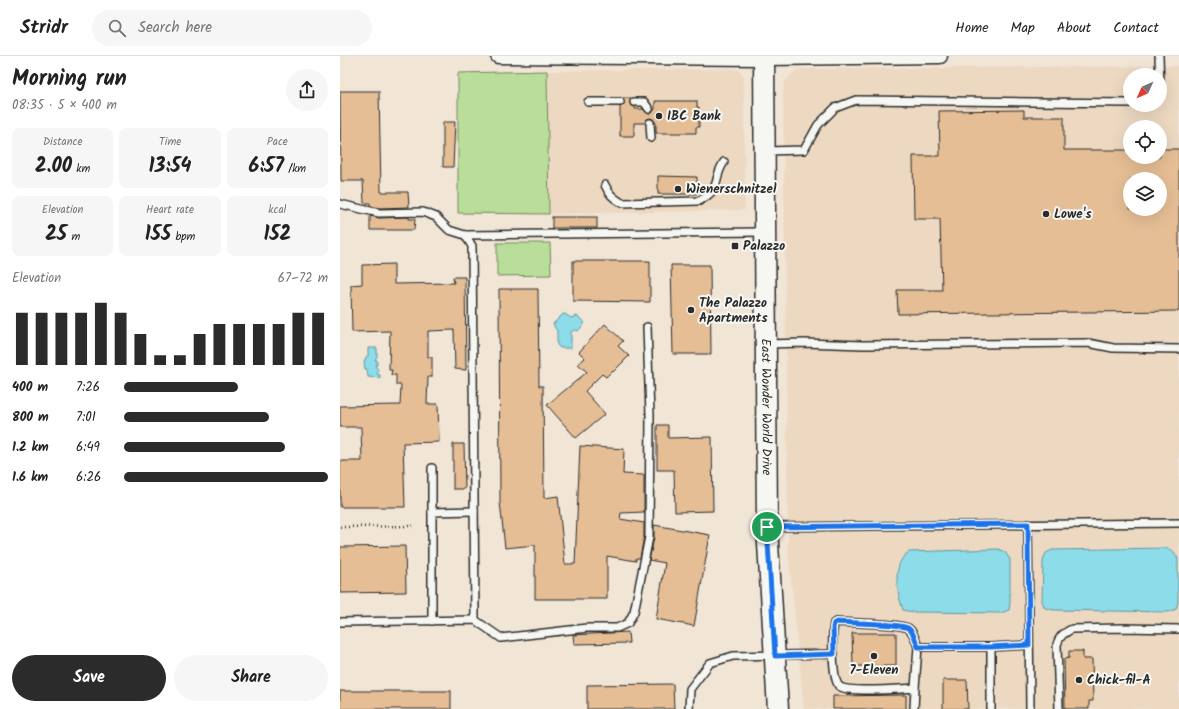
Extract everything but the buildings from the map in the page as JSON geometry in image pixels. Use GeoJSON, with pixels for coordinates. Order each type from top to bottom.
{"type":"FeatureCollection","features":[{"type":"Feature","properties":{"kind":"main road","name":"East Wonder World Drive"},"geometry":{"type":"LineString","coordinates":[[764,57],[767,527],[778,709]]}},
{"type":"Feature","properties":{"kind":"street"},"geometry":{"type":"LineString","coordinates":[[498,56],[940,56]]}},
{"type":"Feature","properties":{"kind":"lane"},"geometry":{"type":"LineString","coordinates":[[1159,56],[1159,68]]}},
{"type":"Feature","properties":{"kind":"lane"},"geometry":{"type":"LineString","coordinates":[[765,151],[804,150],[818,125],[835,108],[856,100],[1123,103]]}},
{"type":"Feature","properties":{"kind":"lane"},"geometry":{"type":"LineString","coordinates":[[588,102],[620,102]]}},
{"type":"Feature","properties":{"kind":"lane"},"geometry":{"type":"LineString","coordinates":[[634,102],[644,102],[650,109]]}},
{"type":"Feature","properties":{"kind":"lane"},"geometry":{"type":"LineString","coordinates":[[650,123],[651,138]]}},
{"type":"Feature","properties":{"kind":"lane"},"geometry":{"type":"LineString","coordinates":[[605,185],[609,194],[614,199],[622,202],[699,201],[707,197],[716,187],[721,167],[724,162]]}},
{"type":"Feature","properties":{"kind":"lane"},"geometry":{"type":"LineString","coordinates":[[340,204],[379,213],[423,212],[436,217],[449,230],[465,235],[765,232]]}},
{"type":"Feature","properties":{"kind":"lane"},"geometry":{"type":"LineString","coordinates":[[465,235],[472,246],[476,620]]}},
{"type":"Feature","properties":{"kind":"lane"},"geometry":{"type":"LineString","coordinates":[[340,622],[476,620],[501,638],[587,628],[617,628],[628,623],[634,612],[649,537],[650,416],[647,327]]}},
{"type":"Feature","properties":{"kind":"lane"},"geometry":{"type":"LineString","coordinates":[[765,344],[804,343],[871,345],[1088,343],[1113,348],[1179,349]]}},
{"type":"Feature","properties":{"kind":"lane"},"geometry":{"type":"LineString","coordinates":[[432,468],[432,620]]}},
{"type":"Feature","properties":{"kind":"lane"},"geometry":{"type":"LineString","coordinates":[[432,512],[474,511]]}},
{"type":"Feature","properties":{"kind":"lane"},"geometry":{"type":"LineString","coordinates":[[767,527],[1179,523]]}},
{"type":"Feature","properties":{"kind":"lane"},"geometry":{"type":"LineString","coordinates":[[1028,524],[1030,709]]}},
{"type":"Feature","properties":{"kind":"lane"},"geometry":{"type":"LineString","coordinates":[[914,709],[918,647],[913,634],[908,628],[896,625],[834,623],[834,677],[838,686],[843,689],[871,690],[915,688]]}},
{"type":"Feature","properties":{"kind":"lane"},"geometry":{"type":"LineString","coordinates":[[1059,709],[1057,645],[1058,639],[1065,632],[1072,629],[1179,629]]}},
{"type":"Feature","properties":{"kind":"lane"},"geometry":{"type":"LineString","coordinates":[[918,647],[991,647],[1029,645]]}},
{"type":"Feature","properties":{"kind":"lane"},"geometry":{"type":"LineString","coordinates":[[991,647],[991,709]]}},
{"type":"Feature","properties":{"kind":"lane"},"geometry":{"type":"LineString","coordinates":[[689,709],[690,690],[710,662],[733,656],[834,654]]}},
{"type":"Feature","properties":{"kind":"path"},"geometry":{"type":"LineString","coordinates":[[340,527],[414,526]]}},
{"type":"Feature","properties":{"kind":"shaded area"},"geometry":{"type":"Polygon","coordinates":[[[1179,66],[1179,709],[804,709],[788,548],[783,88],[785,81],[799,69],[1179,66]],[[1166,548],[1052,550],[1043,561],[1042,602],[1045,608],[1054,610],[1169,612],[1173,551],[1166,548]],[[1010,559],[898,567],[899,598],[903,610],[912,612],[1001,613],[1008,610],[1010,603],[1010,559]]]}},
{"type":"Feature","properties":{"kind":"shaded area"},"geometry":{"type":"Polygon","coordinates":[[[739,70],[744,79],[745,210],[549,214],[547,71],[739,70]]]}},
{"type":"Feature","properties":{"kind":"green space"},"geometry":{"type":"Polygon","coordinates":[[[547,71],[549,214],[458,213],[458,73],[547,71]]]}},
{"type":"Feature","properties":{"kind":"green space"},"geometry":{"type":"Polygon","coordinates":[[[497,243],[550,243],[551,275],[497,276],[497,243]]]}},
{"type":"Feature","properties":{"kind":"water"},"geometry":{"type":"Polygon","coordinates":[[[563,314],[571,318],[577,316],[585,323],[578,331],[574,330],[571,332],[571,348],[560,348],[557,345],[557,331],[553,324],[563,314]]]}},
{"type":"Feature","properties":{"kind":"water"},"geometry":{"type":"Polygon","coordinates":[[[368,348],[377,348],[377,356],[375,360],[377,360],[377,365],[375,365],[378,370],[377,374],[380,375],[380,378],[368,377],[364,362],[368,356],[368,348]]]}},
{"type":"Feature","properties":{"kind":"water"},"geometry":{"type":"Polygon","coordinates":[[[1166,548],[1173,551],[1178,558],[1178,603],[1176,609],[1169,612],[1054,610],[1045,608],[1042,602],[1043,561],[1046,553],[1052,550],[1166,548]]]}},
{"type":"Feature","properties":{"kind":"water"},"geometry":{"type":"Polygon","coordinates":[[[998,549],[1005,552],[1010,559],[1009,610],[1001,613],[912,612],[903,610],[897,579],[900,563],[903,557],[909,552],[998,549]]]}},
{"type":"Feature","properties":{"kind":"place","name":"IBC Bank"},"geometry":{"type":"Point","coordinates":[659,116]}},
{"type":"Feature","properties":{"kind":"place","name":"Wienerschnitzel"},"geometry":{"type":"Point","coordinates":[678,189]}},
{"type":"Feature","properties":{"kind":"place","name":"Lowe's"},"geometry":{"type":"Point","coordinates":[1046,214]}},
{"type":"Feature","properties":{"kind":"place","name":"Palazzo"},"geometry":{"type":"Point","coordinates":[735,246]}},
{"type":"Feature","properties":{"kind":"place","name":"The Palazzo Apartments"},"geometry":{"type":"Point","coordinates":[691,310]}},
{"type":"Feature","properties":{"kind":"place","name":"7-Eleven"},"geometry":{"type":"Point","coordinates":[874,656]}},
{"type":"Feature","properties":{"kind":"place","name":"Chick-fil-A"},"geometry":{"type":"Point","coordinates":[1079,680]}},
{"type":"Feature","properties":{"kind":"route"},"geometry":{"type":"LineString","coordinates":[[1028,524],[1029,645],[991,647],[918,647],[913,634],[908,628],[896,625],[837,622],[834,623],[833,627],[834,654],[775,656],[767,527],[1028,524]]}}]}
